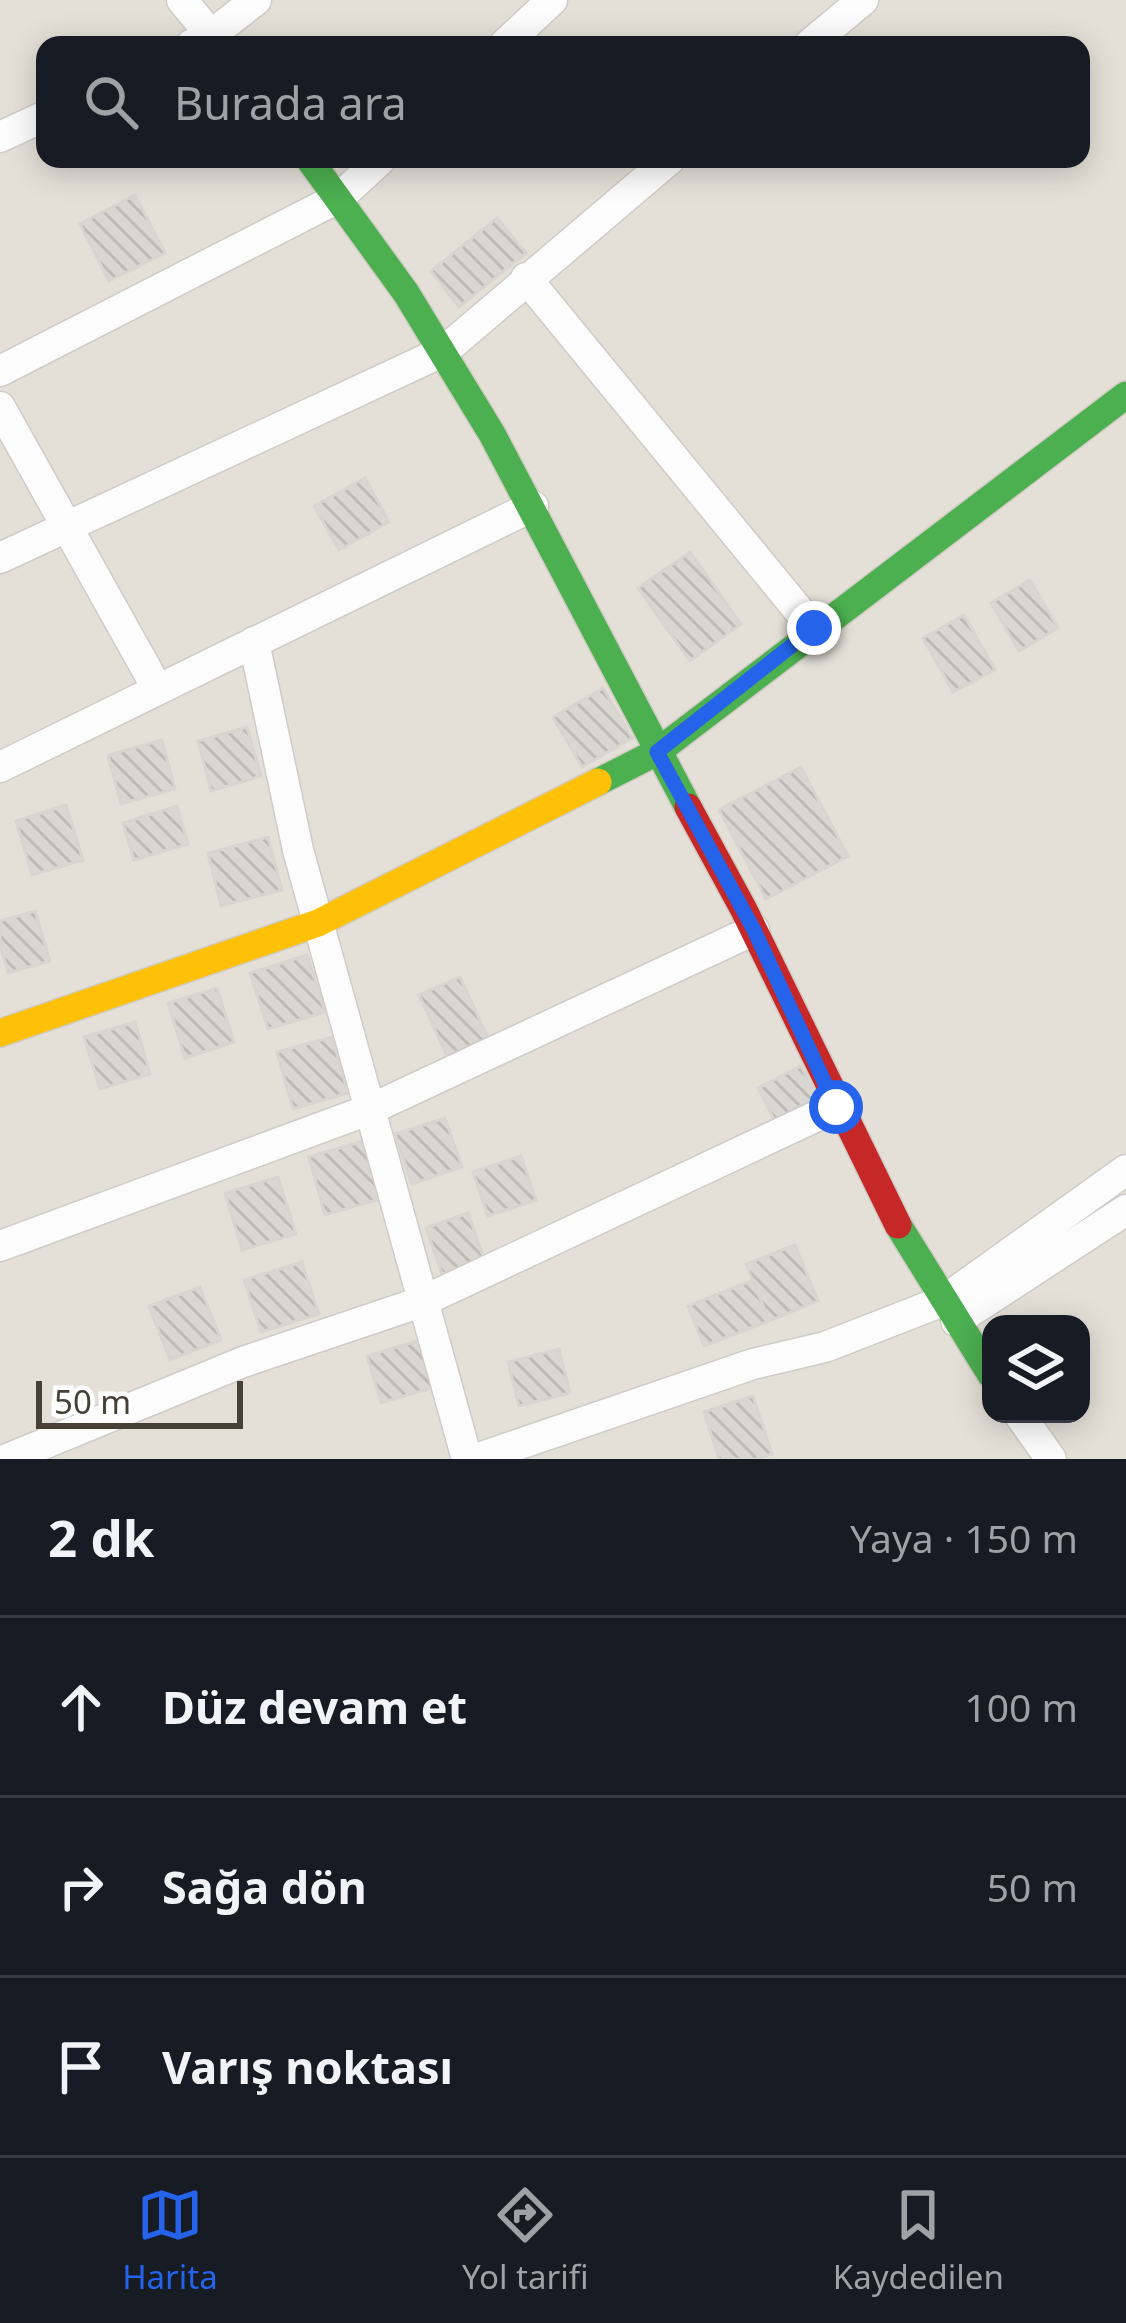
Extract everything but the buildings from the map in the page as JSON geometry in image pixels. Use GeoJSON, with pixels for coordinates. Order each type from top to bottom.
{"type":"FeatureCollection","features":[{"type":"Feature","properties":{"kind":"street"},"geometry":{"type":"LineString","coordinates":[[182,0],[203,36]]}},
{"type":"Feature","properties":{"kind":"street"},"geometry":{"type":"LineString","coordinates":[[214,36],[256,0]]}},
{"type":"Feature","properties":{"kind":"street"},"geometry":{"type":"LineString","coordinates":[[514,36],[552,0]]}},
{"type":"Feature","properties":{"kind":"street"},"geometry":{"type":"LineString","coordinates":[[819,36],[863,0]]}},
{"type":"Feature","properties":{"kind":"street"},"geometry":{"type":"LineString","coordinates":[[0,137],[36,120]]}},
{"type":"Feature","properties":{"kind":"street"},"geometry":{"type":"LineString","coordinates":[[316,168],[444,351],[533,506],[657,752],[754,930],[836,1107],[982,1362]]}},
{"type":"Feature","properties":{"kind":"street"},"geometry":{"type":"LineString","coordinates":[[0,370],[340,197],[371,168]]}},
{"type":"Feature","properties":{"kind":"street"},"geometry":{"type":"LineString","coordinates":[[0,558],[444,351],[659,168]]}},
{"type":"Feature","properties":{"kind":"street"},"geometry":{"type":"LineString","coordinates":[[526,278],[814,628]]}},
{"type":"Feature","properties":{"kind":"street"},"geometry":{"type":"LineString","coordinates":[[0,1033],[318,923],[657,752],[1126,395]]}},
{"type":"Feature","properties":{"kind":"street"},"geometry":{"type":"LineString","coordinates":[[0,407],[157,688]]}},
{"type":"Feature","properties":{"kind":"street"},"geometry":{"type":"LineString","coordinates":[[0,767],[533,506]]}},
{"type":"Feature","properties":{"kind":"street"},"geometry":{"type":"LineString","coordinates":[[254,642],[298,850],[466,1459]]}},
{"type":"Feature","properties":{"kind":"street"},"geometry":{"type":"LineString","coordinates":[[0,1246],[370,1109],[754,930]]}},
{"type":"Feature","properties":{"kind":"street"},"geometry":{"type":"LineString","coordinates":[[7,1459],[242,1362],[421,1302],[836,1107]]}},
{"type":"Feature","properties":{"kind":"street"},"geometry":{"type":"LineString","coordinates":[[949,1311],[1126,1170]]}},
{"type":"Feature","properties":{"kind":"street"},"geometry":{"type":"LineString","coordinates":[[476,1459],[753,1364],[949,1311],[1126,1210]]}},
{"type":"Feature","properties":{"kind":"street"},"geometry":{"type":"LineString","coordinates":[[1025,1423],[1051,1459]]}},
{"type":"Feature","properties":{"kind":"shaded area"},"geometry":{"type":"Polygon","coordinates":[[[0,0],[1126,0],[1126,1459],[0,1459],[0,0]]]}},
{"type":"Feature","properties":{"kind":"traffic: fast"},"geometry":{"type":"LineString","coordinates":[[316,168],[406,293],[492,434],[688,807]]}},
{"type":"Feature","properties":{"kind":"traffic: fast"},"geometry":{"type":"LineString","coordinates":[[598,782],[657,752],[1126,395]]}},
{"type":"Feature","properties":{"kind":"traffic: fast"},"geometry":{"type":"LineString","coordinates":[[898,1225],[982,1360]]}},
{"type":"Feature","properties":{"kind":"traffic: slow"},"geometry":{"type":"LineString","coordinates":[[0,1033],[318,923],[598,782]]}},
{"type":"Feature","properties":{"kind":"traffic: jam"},"geometry":{"type":"LineString","coordinates":[[688,807],[744,910],[898,1225]]}},
{"type":"Feature","properties":{"kind":"route"},"geometry":{"type":"LineString","coordinates":[[814,628],[657,752],[754,930],[836,1107]]}}]}
